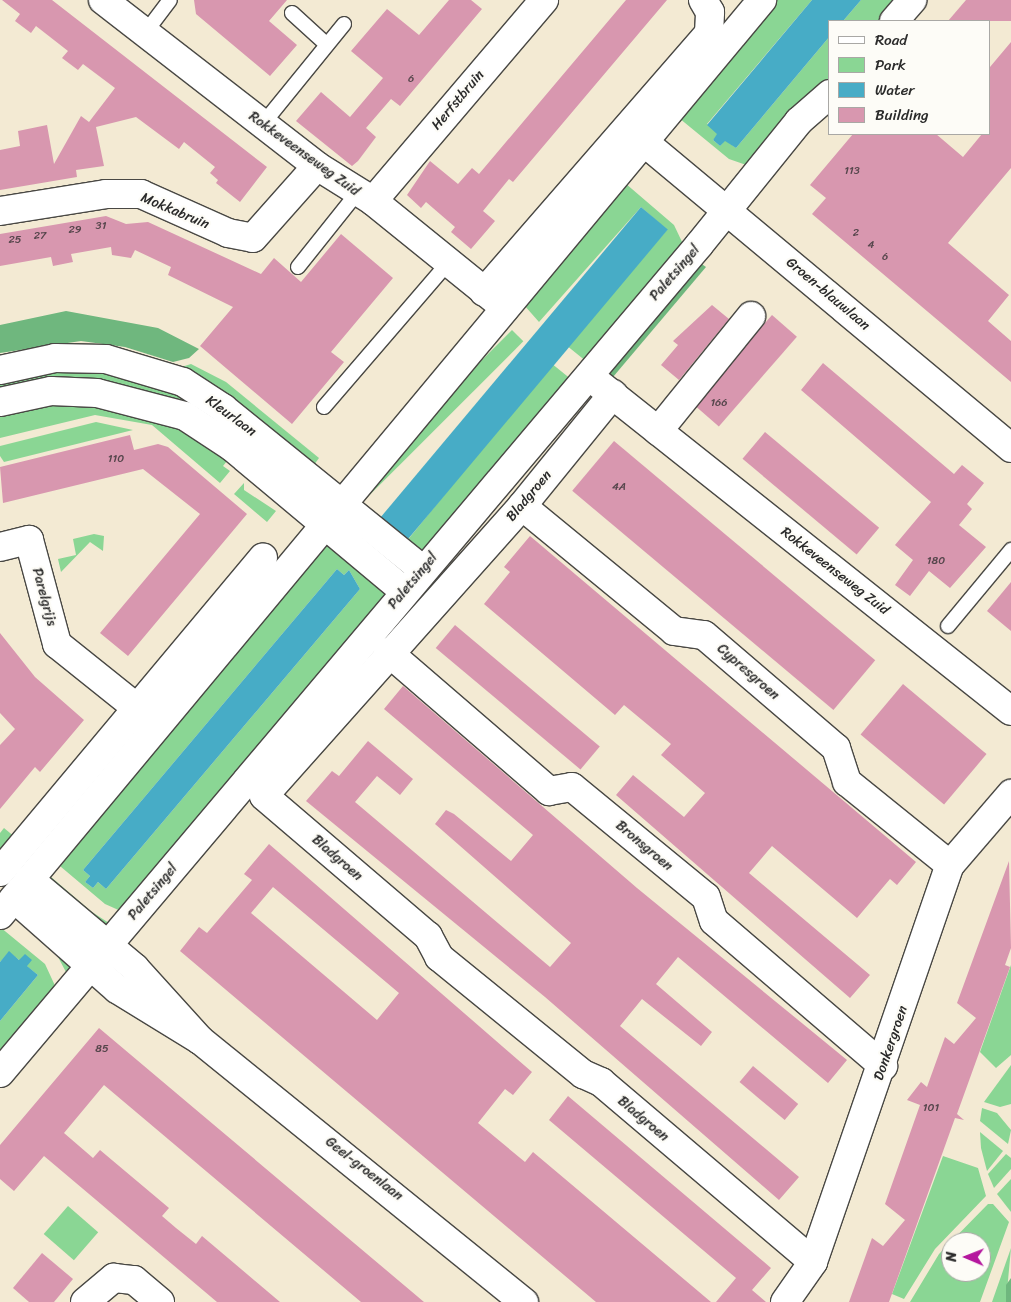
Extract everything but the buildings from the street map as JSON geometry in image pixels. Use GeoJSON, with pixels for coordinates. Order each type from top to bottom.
{"type":"FeatureCollection","features":[{"type":"Feature","properties":{"kind":"street","name":"Rokkeveenseweg Zuid"},"geometry":{"type":"LineString","coordinates":[[102,0],[262,125],[317,166],[365,197],[495,300]]}},
{"type":"Feature","properties":{"kind":"street","name":"Herfstbruin"},"geometry":{"type":"LineString","coordinates":[[365,197],[544,0]]}},
{"type":"Feature","properties":{"kind":"street"},"geometry":{"type":"LineString","coordinates":[[495,300],[644,142],[762,0]]}},
{"type":"Feature","properties":{"kind":"street"},"geometry":{"type":"LineString","coordinates":[[895,20],[912,0]]}},
{"type":"Feature","properties":{"kind":"street"},"geometry":{"type":"LineString","coordinates":[[14,897],[159,726],[324,526],[495,300],[709,33],[707,6]]}},
{"type":"Feature","properties":{"kind":"street","name":"Paletsingel"},"geometry":{"type":"LineString","coordinates":[[0,1073],[422,569],[728,210],[798,121],[828,96]]}},
{"type":"Feature","properties":{"kind":"street","name":"Groen-blauwlaan"},"geometry":{"type":"LineString","coordinates":[[644,142],[728,210],[1011,448]]}},
{"type":"Feature","properties":{"kind":"street","name":"Mokkabruin"},"geometry":{"type":"LineString","coordinates":[[0,211],[106,194],[141,194],[228,233],[253,238],[317,166]]}},
{"type":"Feature","properties":{"kind":"street"},"geometry":{"type":"LineString","coordinates":[[658,431],[751,316]]}},
{"type":"Feature","properties":{"kind":"street","name":"Kleurlaan"},"geometry":{"type":"LineString","coordinates":[[0,370],[55,358],[106,359],[183,382],[223,408],[422,569]]}},
{"type":"Feature","properties":{"kind":"street","name":"Rokkeveenseweg Zuid"},"geometry":{"type":"LineString","coordinates":[[588,375],[1011,711]]}},
{"type":"Feature","properties":{"kind":"street","name":"Kleurlaan"},"geometry":{"type":"LineString","coordinates":[[0,402],[51,391],[97,393],[185,416],[232,447],[324,526],[404,591]]}},
{"type":"Feature","properties":{"kind":"street","name":"Bladgroen"},"geometry":{"type":"LineString","coordinates":[[613,394],[522,506],[388,652],[264,796],[428,936],[439,957],[584,1074],[601,1082],[813,1262]]}},
{"type":"Feature","properties":{"kind":"street","name":"Cypresgroen"},"geometry":{"type":"LineString","coordinates":[[522,506],[674,630],[704,635],[836,748],[847,782],[950,865]]}},
{"type":"Feature","properties":{"kind":"street","name":"Parelgrijs"},"geometry":{"type":"LineString","coordinates":[[0,547],[29,540],[57,644],[159,726]]}},
{"type":"Feature","properties":{"kind":"street"},"geometry":{"type":"LineString","coordinates":[[0,872],[263,558]]}},
{"type":"Feature","properties":{"kind":"street","name":"Bronsgroen"},"geometry":{"type":"LineString","coordinates":[[388,652],[549,791],[572,787],[706,897],[714,921],[883,1066]]}},
{"type":"Feature","properties":{"kind":"street","name":"Donkergroen"},"geometry":{"type":"LineString","coordinates":[[785,1302],[813,1262],[883,1066],[950,865],[1011,794]]}},
{"type":"Feature","properties":{"kind":"street","name":"Geel-groenlaan"},"geometry":{"type":"LineString","coordinates":[[14,897],[100,955],[117,989],[200,1040],[524,1302]]}},
{"type":"Feature","properties":{"kind":"street"},"geometry":{"type":"LineString","coordinates":[[85,1302],[114,1278],[134,1280],[160,1302]]}},
{"type":"Feature","properties":{"kind":"lane"},"geometry":{"type":"LineString","coordinates":[[145,33],[170,0]]}},
{"type":"Feature","properties":{"kind":"lane"},"geometry":{"type":"LineString","coordinates":[[292,13],[327,45]]}},
{"type":"Feature","properties":{"kind":"lane"},"geometry":{"type":"LineString","coordinates":[[262,125],[344,24]]}},
{"type":"Feature","properties":{"kind":"lane"},"geometry":{"type":"LineString","coordinates":[[298,267],[365,197]]}},
{"type":"Feature","properties":{"kind":"lane"},"geometry":{"type":"LineString","coordinates":[[324,407],[448,264]]}},
{"type":"Feature","properties":{"kind":"lane"},"geometry":{"type":"LineString","coordinates":[[948,626],[1011,550]]}},
{"type":"Feature","properties":{"kind":"green space"},"geometry":{"type":"Polygon","coordinates":[[[773,0],[812,0],[707,124],[718,134],[713,140],[720,146],[725,140],[736,148],[828,38],[828,86],[752,167],[729,159],[679,118],[773,0]]]}},
{"type":"Feature","properties":{"kind":"green space"},"geometry":{"type":"Polygon","coordinates":[[[861,0],[903,0],[886,20],[844,20],[861,0]]]}},
{"type":"Feature","properties":{"kind":"green space"},"geometry":{"type":"Polygon","coordinates":[[[625,183],[674,225],[684,246],[587,362],[566,345],[667,230],[641,207],[539,322],[524,305],[625,183]]]}},
{"type":"Feature","properties":{"kind":"green space"},"geometry":{"type":"Polygon","coordinates":[[[693,258],[706,267],[613,377],[607,372],[693,258]]]}},
{"type":"Feature","properties":{"kind":"green space"},"geometry":{"type":"Polygon","coordinates":[[[66,311],[158,328],[199,349],[189,358],[173,362],[125,347],[81,341],[0,353],[0,325],[66,311]]]}},
{"type":"Feature","properties":{"kind":"green space"},"geometry":{"type":"Polygon","coordinates":[[[512,330],[523,341],[361,503],[350,492],[512,330]]]}},
{"type":"Feature","properties":{"kind":"green space"},"geometry":{"type":"Polygon","coordinates":[[[551,363],[572,380],[427,560],[406,543],[551,363]]]}},
{"type":"Feature","properties":{"kind":"green space"},"geometry":{"type":"Polygon","coordinates":[[[191,364],[226,382],[319,458],[311,469],[175,369],[191,364]]]}},
{"type":"Feature","properties":{"kind":"green space"},"geometry":{"type":"Polygon","coordinates":[[[93,369],[188,396],[234,426],[192,414],[0,395],[0,379],[93,369]]]}},
{"type":"Feature","properties":{"kind":"green space"},"geometry":{"type":"Polygon","coordinates":[[[68,400],[155,414],[231,456],[223,466],[230,471],[220,483],[152,425],[95,415],[0,438],[0,411],[68,400]]]}},
{"type":"Feature","properties":{"kind":"green space"},"geometry":{"type":"Polygon","coordinates":[[[96,422],[133,430],[4,462],[0,456],[0,446],[96,422]]]}},
{"type":"Feature","properties":{"kind":"green space"},"geometry":{"type":"Polygon","coordinates":[[[244,483],[244,490],[276,511],[267,522],[234,494],[244,483]]]}},
{"type":"Feature","properties":{"kind":"green space"},"geometry":{"type":"Polygon","coordinates":[[[94,534],[104,536],[103,551],[90,542],[61,572],[58,559],[76,555],[73,539],[94,534]]]}},
{"type":"Feature","properties":{"kind":"green space"},"geometry":{"type":"Polygon","coordinates":[[[326,541],[390,592],[123,912],[105,904],[54,861],[326,541]],[[337,569],[83,870],[90,876],[85,882],[93,888],[98,882],[106,889],[360,589],[349,570],[344,575],[337,569]]]}},
{"type":"Feature","properties":{"kind":"green space"},"geometry":{"type":"Polygon","coordinates":[[[4,828],[16,838],[0,863],[0,833],[4,828]]]}},
{"type":"Feature","properties":{"kind":"green space"},"geometry":{"type":"Polygon","coordinates":[[[51,877],[92,912],[109,923],[100,925],[48,879],[51,877]]]}},
{"type":"Feature","properties":{"kind":"green space"},"geometry":{"type":"Polygon","coordinates":[[[15,917],[72,966],[67,974],[57,955],[15,917]]]}},
{"type":"Feature","properties":{"kind":"green space"},"geometry":{"type":"Polygon","coordinates":[[[0,927],[45,964],[57,990],[0,1057],[0,1021],[38,975],[9,952],[0,962],[0,927]]]}},
{"type":"Feature","properties":{"kind":"green space"},"geometry":{"type":"Polygon","coordinates":[[[1011,965],[1011,1055],[996,1068],[980,1052],[1011,965]]]}},
{"type":"Feature","properties":{"kind":"green space"},"geometry":{"type":"Polygon","coordinates":[[[1011,1065],[1011,1104],[1000,1107],[984,1102],[1011,1065]]]}},
{"type":"Feature","properties":{"kind":"green space"},"geometry":{"type":"Polygon","coordinates":[[[982,1108],[997,1113],[1011,1130],[1008,1144],[980,1121],[982,1108]]]}},
{"type":"Feature","properties":{"kind":"green space"},"geometry":{"type":"Polygon","coordinates":[[[980,1132],[1003,1151],[987,1171],[981,1148],[980,1132]]]}},
{"type":"Feature","properties":{"kind":"green space"},"geometry":{"type":"Polygon","coordinates":[[[1006,1154],[1011,1158],[1011,1169],[994,1188],[988,1174],[1006,1154]]]}},
{"type":"Feature","properties":{"kind":"green space"},"geometry":{"type":"Polygon","coordinates":[[[943,1156],[978,1168],[986,1196],[951,1232],[941,1232],[941,1243],[935,1249],[904,1299],[892,1294],[943,1156]]]}},
{"type":"Feature","properties":{"kind":"green space"},"geometry":{"type":"Polygon","coordinates":[[[1011,1179],[1011,1212],[997,1194],[1011,1179]]]}},
{"type":"Feature","properties":{"kind":"green space"},"geometry":{"type":"Polygon","coordinates":[[[988,1204],[993,1204],[1009,1222],[991,1272],[991,1232],[961,1232],[988,1204]]]}},
{"type":"Feature","properties":{"kind":"green space"},"geometry":{"type":"Polygon","coordinates":[[[68,1206],[98,1232],[74,1260],[44,1234],[68,1206]]]}},
{"type":"Feature","properties":{"kind":"green space"},"geometry":{"type":"Polygon","coordinates":[[[1011,1248],[1006,1302],[992,1302],[1011,1248]]]}},
{"type":"Feature","properties":{"kind":"green space"},"geometry":{"type":"Polygon","coordinates":[[[941,1252],[941,1282],[987,1282],[980,1302],[910,1302],[941,1252]]]}},
{"type":"Feature","properties":{"kind":"green space"},"geometry":{"type":"Polygon","coordinates":[[[1011,1278],[1011,1302],[1006,1302],[1006,1285],[1011,1278]]]}},
{"type":"Feature","properties":{"kind":"water"},"geometry":{"type":"Polygon","coordinates":[[[812,0],[861,0],[844,20],[828,20],[828,38],[736,148],[725,141],[720,146],[713,140],[717,134],[707,125],[812,0]]]}},
{"type":"Feature","properties":{"kind":"water"},"geometry":{"type":"Polygon","coordinates":[[[641,207],[668,229],[406,542],[379,520],[641,207]]]}},
{"type":"Feature","properties":{"kind":"water"},"geometry":{"type":"Polygon","coordinates":[[[337,569],[344,575],[349,570],[360,589],[106,889],[98,882],[93,888],[85,882],[90,876],[83,870],[337,569]]]}},
{"type":"Feature","properties":{"kind":"water"},"geometry":{"type":"Polygon","coordinates":[[[9,951],[19,960],[25,954],[32,960],[27,966],[38,975],[0,1021],[0,962],[9,951]]]}}]}
